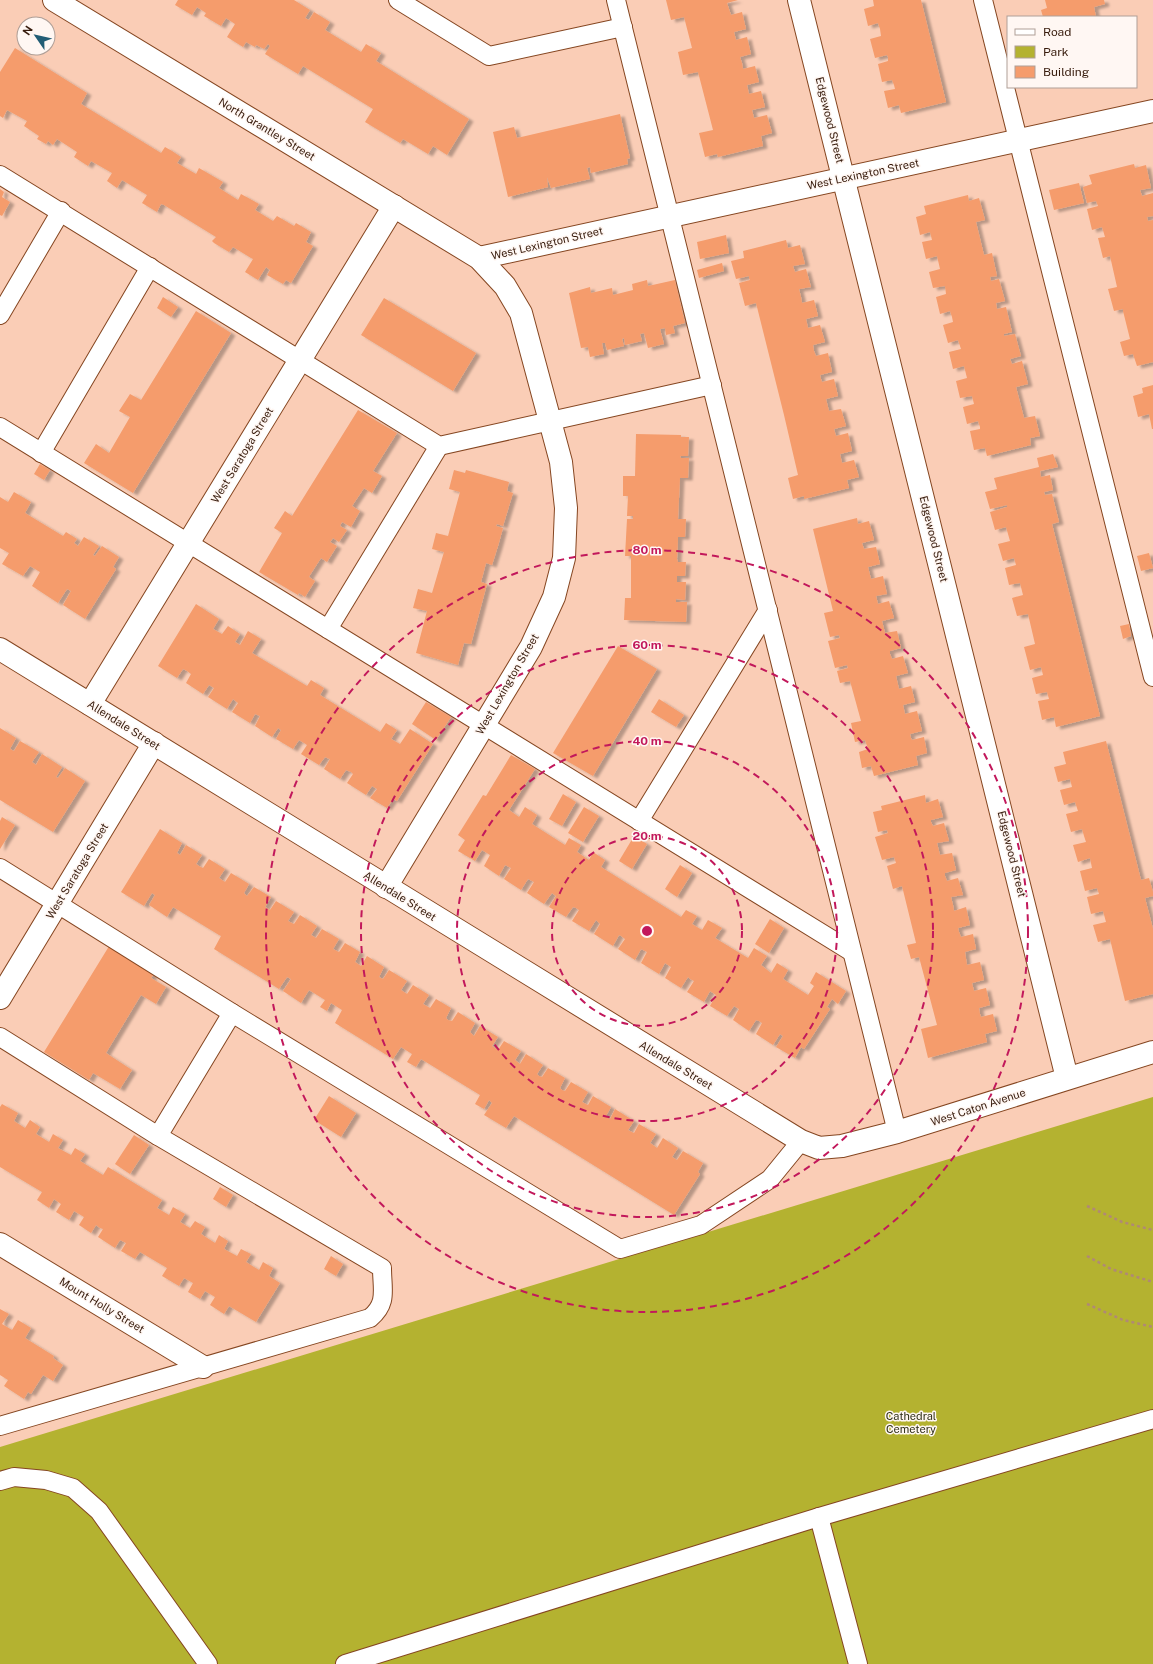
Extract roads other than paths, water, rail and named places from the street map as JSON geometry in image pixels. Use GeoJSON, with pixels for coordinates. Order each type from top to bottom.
{"type":"FeatureCollection","features":[{"type":"Feature","properties":{"kind":"street","name":"North Grantley Street"},"geometry":{"type":"LineString","coordinates":[[54,0],[480,258]]}},
{"type":"Feature","properties":{"kind":"street","name":"Edgewood Street"},"geometry":{"type":"LineString","coordinates":[[799,0],[845,178],[1067,1078]]}},
{"type":"Feature","properties":{"kind":"street","name":"West Lexington Street"},"geometry":{"type":"LineString","coordinates":[[386,887],[531,646],[554,597],[564,558],[566,508],[561,462],[521,313],[505,286],[480,258],[1153,111]]}},
{"type":"Feature","properties":{"kind":"street","name":"West Saratoga Street"},"geometry":{"type":"LineString","coordinates":[[90,704],[394,206]]}},
{"type":"Feature","properties":{"kind":"street","name":"Allendale Street"},"geometry":{"type":"LineString","coordinates":[[0,649],[801,1141]]}},
{"type":"Feature","properties":{"kind":"street","name":"West Saratoga Street"},"geometry":{"type":"LineString","coordinates":[[0,998],[154,743]]}},
{"type":"Feature","properties":{"kind":"street","name":"West Caton Avenue"},"geometry":{"type":"LineString","coordinates":[[801,1141],[819,1148],[842,1146],[897,1132],[1153,1052]]}},
{"type":"Feature","properties":{"kind":"street","name":"Mount Holly Street"},"geometry":{"type":"LineString","coordinates":[[0,1244],[204,1366]]}},
{"type":"Feature","properties":{"kind":"lane"},"geometry":{"type":"LineString","coordinates":[[398,0],[489,56],[623,27]]}},
{"type":"Feature","properties":{"kind":"lane"},"geometry":{"type":"LineString","coordinates":[[616,0],[897,1132]]}},
{"type":"Feature","properties":{"kind":"lane"},"geometry":{"type":"LineString","coordinates":[[983,0],[1153,677]]}},
{"type":"Feature","properties":{"kind":"lane"},"geometry":{"type":"LineString","coordinates":[[0,175],[300,359],[438,446],[712,385]]}},
{"type":"Feature","properties":{"kind":"lane"},"geometry":{"type":"LineString","coordinates":[[0,315],[60,211]]}},
{"type":"Feature","properties":{"kind":"lane"},"geometry":{"type":"LineString","coordinates":[[41,453],[150,267]]}},
{"type":"Feature","properties":{"kind":"lane"},"geometry":{"type":"LineString","coordinates":[[0,427],[852,952]]}},
{"type":"Feature","properties":{"kind":"lane"},"geometry":{"type":"LineString","coordinates":[[328,629],[438,446]]}},
{"type":"Feature","properties":{"kind":"lane"},"geometry":{"type":"LineString","coordinates":[[639,821],[768,610]]}},
{"type":"Feature","properties":{"kind":"lane"},"geometry":{"type":"LineString","coordinates":[[0,868],[232,1013],[620,1249],[700,1225],[770,1179],[801,1141]]}},
{"type":"Feature","properties":{"kind":"lane"},"geometry":{"type":"LineString","coordinates":[[158,1136],[232,1013]]}},
{"type":"Feature","properties":{"kind":"lane"},"geometry":{"type":"LineString","coordinates":[[0,1037],[158,1136],[382,1268],[383,1301],[379,1310],[370,1318],[0,1426]]}},
{"type":"Feature","properties":{"kind":"lane"},"geometry":{"type":"LineString","coordinates":[[345,1664],[819,1517],[1153,1419]]}},
{"type":"Feature","properties":{"kind":"lane"},"geometry":{"type":"LineString","coordinates":[[0,1481],[14,1477],[46,1480],[73,1488],[78,1492],[99,1511],[208,1664]]}},
{"type":"Feature","properties":{"kind":"lane"},"geometry":{"type":"LineString","coordinates":[[819,1517],[858,1664]]}},
{"type":"Feature","properties":{"kind":"park label","name":"Cathedral Cemetery"},"geometry":{"type":"Point","coordinates":[911,1422]}}]}
